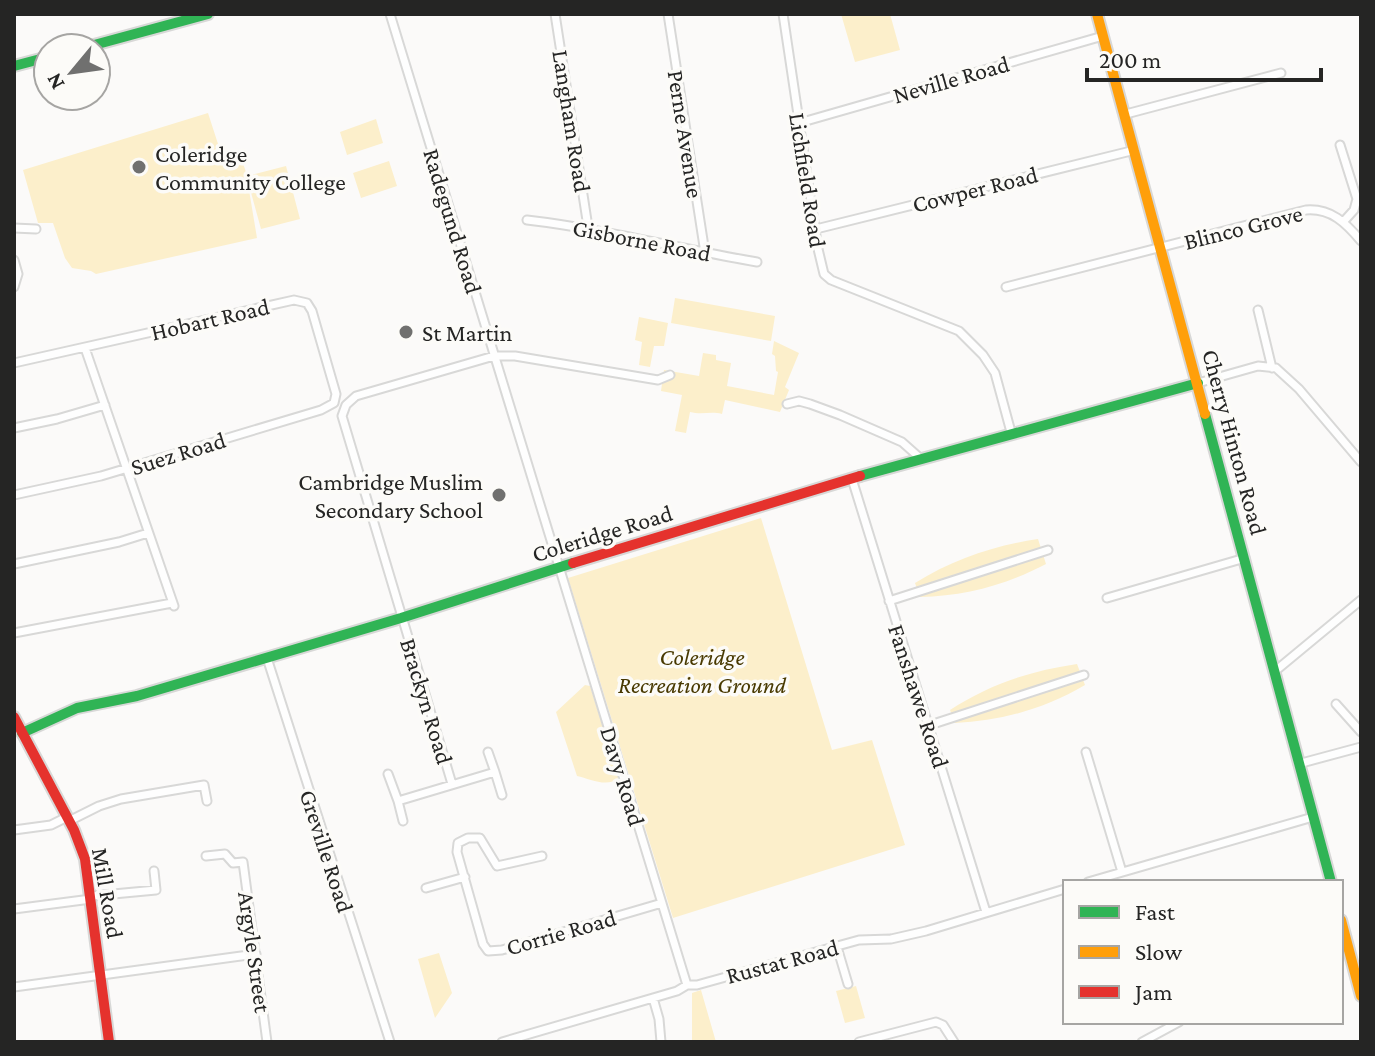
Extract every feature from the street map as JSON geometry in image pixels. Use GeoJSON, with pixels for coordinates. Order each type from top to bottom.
{"type":"FeatureCollection","features":[{"type":"Feature","properties":{"kind":"street"},"geometry":{"type":"LineString","coordinates":[[112,40],[208,14]]}},
{"type":"Feature","properties":{"kind":"street","name":"Radegund Road"},"geometry":{"type":"LineString","coordinates":[[390,14],[559,567]]}},
{"type":"Feature","properties":{"kind":"street","name":"Langham Road"},"geometry":{"type":"LineString","coordinates":[[555,14],[588,227]]}},
{"type":"Feature","properties":{"kind":"street","name":"Perne Avenue"},"geometry":{"type":"LineString","coordinates":[[668,14],[705,253]]}},
{"type":"Feature","properties":{"kind":"street","name":"Lichfield Road"},"geometry":{"type":"LineString","coordinates":[[783,14],[822,269],[828,278],[947,325],[970,341],[995,373],[1011,432]]}},
{"type":"Feature","properties":{"kind":"street","name":"Cherry Hinton Road"},"geometry":{"type":"LineString","coordinates":[[1097,14],[1330,880]]}},
{"type":"Feature","properties":{"kind":"street","name":"Neville Road"},"geometry":{"type":"LineString","coordinates":[[799,123],[1103,36]]}},
{"type":"Feature","properties":{"kind":"street"},"geometry":{"type":"LineString","coordinates":[[1126,114],[1281,73]]}},
{"type":"Feature","properties":{"kind":"street"},"geometry":{"type":"LineString","coordinates":[[1340,145],[1357,199],[1354,210],[1344,221],[1361,241]]}},
{"type":"Feature","properties":{"kind":"street","name":"Cowper Road"},"geometry":{"type":"LineString","coordinates":[[816,229],[1135,150]]}},
{"type":"Feature","properties":{"kind":"street","name":"Blinco Grove"},"geometry":{"type":"LineString","coordinates":[[1006,287],[1306,210],[1321,211],[1344,221]]}},
{"type":"Feature","properties":{"kind":"street","name":"Gisborne Road"},"geometry":{"type":"LineString","coordinates":[[527,220],[588,227],[757,262]]}},
{"type":"Feature","properties":{"kind":"street"},"geometry":{"type":"LineString","coordinates":[[14,228],[36,229]]}},
{"type":"Feature","properties":{"kind":"street"},"geometry":{"type":"LineString","coordinates":[[14,260],[18,274],[14,287]]}},
{"type":"Feature","properties":{"kind":"street","name":"Hobart Road"},"geometry":{"type":"LineString","coordinates":[[14,363],[294,300],[307,303],[312,311],[336,388],[336,399]]}},
{"type":"Feature","properties":{"kind":"street"},"geometry":{"type":"LineString","coordinates":[[1258,310],[1272,368]]}},
{"type":"Feature","properties":{"kind":"street"},"geometry":{"type":"LineString","coordinates":[[14,633],[173,605],[85,348]]}},
{"type":"Feature","properties":{"kind":"street"},"geometry":{"type":"LineString","coordinates":[[401,618],[342,416],[346,405],[356,396],[494,356],[515,356],[658,380],[670,375]]}},
{"type":"Feature","properties":{"kind":"street"},"geometry":{"type":"LineString","coordinates":[[1198,383],[1258,366],[1276,368],[1299,389],[1361,462]]}},
{"type":"Feature","properties":{"kind":"street","name":"Coleridge Road"},"geometry":{"type":"LineString","coordinates":[[18,734],[77,708],[137,696],[267,658],[920,458],[1198,383]]}},
{"type":"Feature","properties":{"kind":"street","name":"Suez Road"},"geometry":{"type":"LineString","coordinates":[[14,495],[127,468],[321,410],[336,399]]}},
{"type":"Feature","properties":{"kind":"street"},"geometry":{"type":"LineString","coordinates":[[787,404],[799,401],[810,404],[902,442],[920,458]]}},
{"type":"Feature","properties":{"kind":"street"},"geometry":{"type":"LineString","coordinates":[[14,428],[105,405]]}},
{"type":"Feature","properties":{"kind":"street","name":"Fanshawe Road"},"geometry":{"type":"LineString","coordinates":[[852,479],[986,912]]}},
{"type":"Feature","properties":{"kind":"street"},"geometry":{"type":"LineString","coordinates":[[14,564],[148,533]]}},
{"type":"Feature","properties":{"kind":"street"},"geometry":{"type":"LineString","coordinates":[[889,601],[1048,550]]}},
{"type":"Feature","properties":{"kind":"street"},"geometry":{"type":"LineString","coordinates":[[1106,599],[1245,558]]}},
{"type":"Feature","properties":{"kind":"street","name":"Davy Road"},"geometry":{"type":"LineString","coordinates":[[559,567],[687,985]]}},
{"type":"Feature","properties":{"kind":"street"},"geometry":{"type":"LineString","coordinates":[[1274,672],[1361,600]]}},
{"type":"Feature","properties":{"kind":"street","name":"Brackyn Road"},"geometry":{"type":"LineString","coordinates":[[401,618],[452,784]]}},
{"type":"Feature","properties":{"kind":"street","name":"Greville Road"},"geometry":{"type":"LineString","coordinates":[[267,658],[390,1042]]}},
{"type":"Feature","properties":{"kind":"street"},"geometry":{"type":"LineString","coordinates":[[930,725],[1084,675]]}},
{"type":"Feature","properties":{"kind":"street"},"geometry":{"type":"LineString","coordinates":[[1336,704],[1361,732]]}},
{"type":"Feature","properties":{"kind":"street","name":"Mill Road"},"geometry":{"type":"LineString","coordinates":[[14,717],[18,734],[68,819],[85,859],[109,1042]]}},
{"type":"Feature","properties":{"kind":"street"},"geometry":{"type":"LineString","coordinates":[[1298,764],[1361,747]]}},
{"type":"Feature","properties":{"kind":"street","name":"Brackyn Road"},"geometry":{"type":"LineString","coordinates":[[488,752],[502,795]]}},
{"type":"Feature","properties":{"kind":"street"},"geometry":{"type":"LineString","coordinates":[[1086,752],[1122,872]]}},
{"type":"Feature","properties":{"kind":"street","name":"Brackyn Road"},"geometry":{"type":"LineString","coordinates":[[398,801],[495,772]]}},
{"type":"Feature","properties":{"kind":"street"},"geometry":{"type":"LineString","coordinates":[[388,774],[403,821]]}},
{"type":"Feature","properties":{"kind":"street"},"geometry":{"type":"LineString","coordinates":[[14,830],[51,825],[121,799],[204,785],[207,801]]}},
{"type":"Feature","properties":{"kind":"street"},"geometry":{"type":"LineString","coordinates":[[1095,880],[1313,817]]}},
{"type":"Feature","properties":{"kind":"street","name":"Corrie Road"},"geometry":{"type":"LineString","coordinates":[[542,856],[497,866],[492,862],[484,841],[475,837],[458,843],[483,944],[488,951],[662,903]]}},
{"type":"Feature","properties":{"kind":"street","name":"Argyle Street"},"geometry":{"type":"LineString","coordinates":[[206,856],[225,854],[233,863],[253,860]]}},
{"type":"Feature","properties":{"kind":"street","name":"Argyle Street"},"geometry":{"type":"LineString","coordinates":[[243,862],[267,1042]]}},
{"type":"Feature","properties":{"kind":"street"},"geometry":{"type":"LineString","coordinates":[[14,909],[156,890],[154,871]]}},
{"type":"Feature","properties":{"kind":"street"},"geometry":{"type":"LineString","coordinates":[[426,888],[465,877]]}},
{"type":"Feature","properties":{"kind":"street","name":"Rustat Road"},"geometry":{"type":"LineString","coordinates":[[504,1042],[687,985],[697,985],[859,940],[891,939],[926,931],[1063,890]]}},
{"type":"Feature","properties":{"kind":"street"},"geometry":{"type":"LineString","coordinates":[[1343,938],[1361,996]]}},
{"type":"Feature","properties":{"kind":"street"},"geometry":{"type":"LineString","coordinates":[[837,947],[848,984]]}},
{"type":"Feature","properties":{"kind":"street"},"geometry":{"type":"LineString","coordinates":[[14,987],[256,954]]}},
{"type":"Feature","properties":{"kind":"street"},"geometry":{"type":"LineString","coordinates":[[653,998],[661,1042]]}},
{"type":"Feature","properties":{"kind":"street"},"geometry":{"type":"LineString","coordinates":[[859,1042],[936,1022],[943,1025],[954,1042]]}},
{"type":"Feature","properties":{"kind":"street"},"geometry":{"type":"LineString","coordinates":[[1142,1042],[1175,1024]]}},
{"type":"Feature","properties":{"kind":"green space"},"geometry":{"type":"Polygon","coordinates":[[[841,14],[890,14],[900,50],[855,62],[841,14]]]}},
{"type":"Feature","properties":{"kind":"green space"},"geometry":{"type":"Polygon","coordinates":[[[208,113],[219,147],[238,157],[247,176],[286,166],[300,219],[261,229],[247,178],[257,238],[96,274],[72,268],[65,258],[53,223],[38,223],[23,170],[208,113]]]}},
{"type":"Feature","properties":{"kind":"green space"},"geometry":{"type":"Polygon","coordinates":[[[376,119],[383,143],[347,155],[340,132],[376,119]]]}},
{"type":"Feature","properties":{"kind":"green space"},"geometry":{"type":"Polygon","coordinates":[[[389,161],[397,186],[361,198],[353,173],[389,161]]]}},
{"type":"Feature","properties":{"kind":"green space"},"geometry":{"type":"Polygon","coordinates":[[[675,298],[775,316],[771,341],[671,323],[675,298]]]}},
{"type":"Feature","properties":{"kind":"green space"},"geometry":{"type":"Polygon","coordinates":[[[639,317],[668,323],[664,346],[654,346],[650,367],[639,365],[642,342],[635,340],[639,317]]]}},
{"type":"Feature","properties":{"kind":"green space"},"geometry":{"type":"Polygon","coordinates":[[[774,341],[799,353],[785,387],[789,390],[780,412],[725,400],[722,414],[690,412],[686,433],[675,431],[682,395],[661,391],[664,370],[699,376],[703,353],[716,355],[716,360],[731,363],[727,386],[774,395],[778,372],[772,354],[774,341]]]}},
{"type":"Feature","properties":{"kind":"green space","name":"Coleridge Recreation Ground"},"geometry":{"type":"Polygon","coordinates":[[[761,518],[832,750],[872,740],[905,845],[673,918],[568,578],[761,518]]]}},
{"type":"Feature","properties":{"kind":"green space"},"geometry":{"type":"Polygon","coordinates":[[[1038,539],[1046,564],[969,592],[920,597],[915,583],[944,567],[1005,545],[1038,539]]]}},
{"type":"Feature","properties":{"kind":"green space"},"geometry":{"type":"Polygon","coordinates":[[[1077,664],[1085,685],[1054,701],[989,720],[955,723],[950,710],[980,693],[1043,670],[1077,664]]]}},
{"type":"Feature","properties":{"kind":"green space"},"geometry":{"type":"Polygon","coordinates":[[[585,685],[590,686],[619,778],[614,781],[598,782],[577,776],[556,712],[585,685]]]}},
{"type":"Feature","properties":{"kind":"green space"},"geometry":{"type":"Polygon","coordinates":[[[439,953],[452,993],[435,1018],[418,959],[439,953]]]}},
{"type":"Feature","properties":{"kind":"green space"},"geometry":{"type":"Polygon","coordinates":[[[856,986],[865,1018],[845,1023],[836,991],[856,986]]]}},
{"type":"Feature","properties":{"kind":"green space"},"geometry":{"type":"Polygon","coordinates":[[[701,990],[716,1042],[692,1042],[692,993],[701,990]]]}},
{"type":"Feature","properties":{"kind":"traffic: fast"},"geometry":{"type":"LineString","coordinates":[[112,40],[208,14]]}},
{"type":"Feature","properties":{"kind":"traffic: fast"},"geometry":{"type":"LineString","coordinates":[[14,66],[32,61]]}},
{"type":"Feature","properties":{"kind":"traffic: fast"},"geometry":{"type":"LineString","coordinates":[[860,476],[1198,383]]}},
{"type":"Feature","properties":{"kind":"traffic: fast"},"geometry":{"type":"LineString","coordinates":[[1205,414],[1330,880]]}},
{"type":"Feature","properties":{"kind":"traffic: fast"},"geometry":{"type":"LineString","coordinates":[[22,733],[77,708],[137,696],[401,618],[573,563]]}},
{"type":"Feature","properties":{"kind":"traffic: slow"},"geometry":{"type":"LineString","coordinates":[[1097,14],[1205,414]]}},
{"type":"Feature","properties":{"kind":"traffic: slow"},"geometry":{"type":"LineString","coordinates":[[1343,928],[1361,996]]}},
{"type":"Feature","properties":{"kind":"traffic: jam"},"geometry":{"type":"LineString","coordinates":[[573,563],[860,476]]}},
{"type":"Feature","properties":{"kind":"traffic: jam"},"geometry":{"type":"LineString","coordinates":[[14,717],[74,830],[85,859],[109,1042]]}},
{"type":"Feature","properties":{"kind":"place","name":"Coleridge Community College"},"geometry":{"type":"Point","coordinates":[139,167]}},
{"type":"Feature","properties":{"kind":"place","name":"St Martin"},"geometry":{"type":"Point","coordinates":[406,332]}},
{"type":"Feature","properties":{"kind":"place","name":"Cambridge Muslim Secondary School"},"geometry":{"type":"Point","coordinates":[499,495]}}]}
